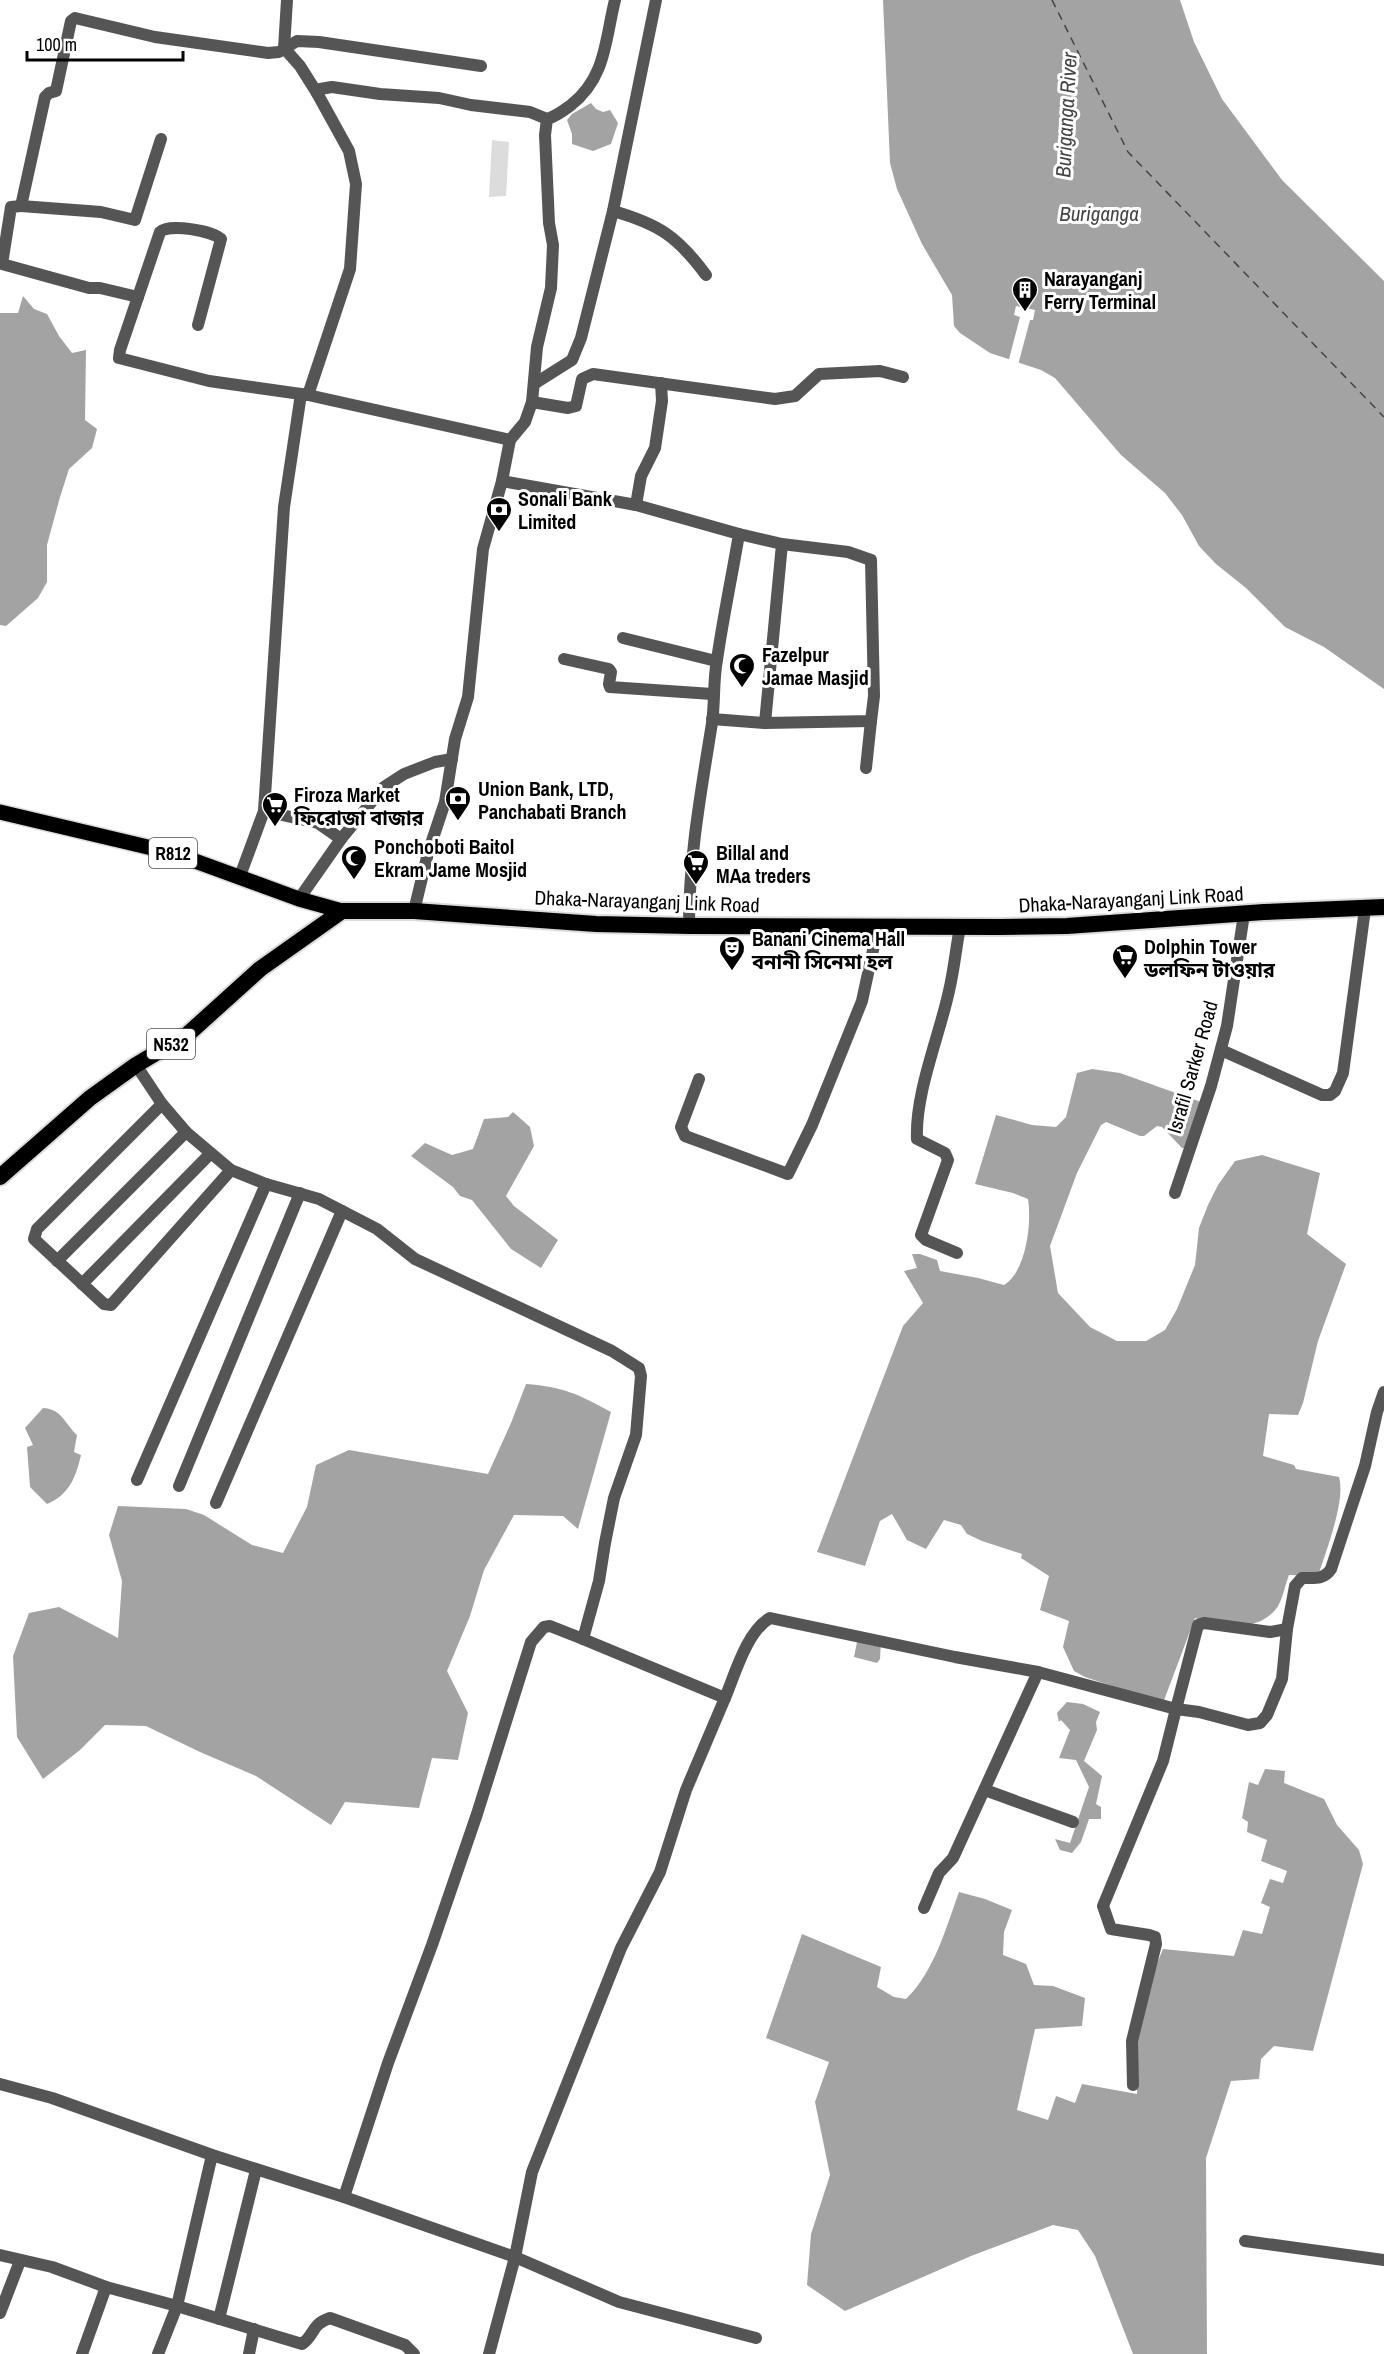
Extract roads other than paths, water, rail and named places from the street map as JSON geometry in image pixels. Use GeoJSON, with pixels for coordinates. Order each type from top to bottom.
{"type":"FeatureCollection","features":[{"type":"Feature","properties":{"kind":"highway","name":"Dhaka-Narayanganj Link Road"},"geometry":{"type":"LineString","coordinates":[[342,911],[414,911],[596,924],[689,927],[960,927],[1067,926],[1384,907]]}},
{"type":"Feature","properties":{"kind":"highway","name":"N532"},"geometry":{"type":"LineString","coordinates":[[0,1177],[90,1098],[136,1065],[188,1034],[260,969],[342,911]]}},
{"type":"Feature","properties":{"kind":"main road","name":"R812"},"geometry":{"type":"LineString","coordinates":[[0,812],[173,853],[298,899],[342,911]]}},
{"type":"Feature","properties":{"kind":"street"},"geometry":{"type":"LineString","coordinates":[[240,876],[264,811],[284,507],[304,395],[350,269],[357,184],[349,151],[300,66],[284,48],[287,0]]}},
{"type":"Feature","properties":{"kind":"street"},"geometry":{"type":"LineString","coordinates":[[316,93],[320,89],[332,87],[380,94],[439,98],[471,105],[530,112],[547,119],[555,117],[583,96],[593,84],[604,51],[615,0]]}},
{"type":"Feature","properties":{"kind":"street"},"geometry":{"type":"LineString","coordinates":[[534,384],[572,360],[581,338],[613,211],[656,0]]}},
{"type":"Feature","properties":{"kind":"street"},"geometry":{"type":"LineString","coordinates":[[21,206],[45,97],[56,91],[71,21],[75,18],[155,37],[274,54],[297,41],[319,42],[481,66]]}},
{"type":"Feature","properties":{"kind":"street"},"geometry":{"type":"LineString","coordinates":[[414,911],[428,854],[445,802],[452,759],[470,685],[483,549],[502,481],[510,440],[525,422],[532,402],[537,347],[551,288],[553,245],[549,223],[545,135],[547,119]]}},
{"type":"Feature","properties":{"kind":"street"},"geometry":{"type":"LineString","coordinates":[[138,297],[100,288],[88,288],[2,265],[11,206],[101,212],[135,220],[161,139]]}},
{"type":"Feature","properties":{"kind":"street"},"geometry":{"type":"LineString","coordinates":[[613,211],[659,227],[687,249],[706,275]]}},
{"type":"Feature","properties":{"kind":"street"},"geometry":{"type":"LineString","coordinates":[[198,325],[221,243],[220,237],[192,229],[163,229],[119,358],[209,381],[304,395],[510,440]]}},
{"type":"Feature","properties":{"kind":"street"},"geometry":{"type":"LineString","coordinates":[[532,402],[568,408],[576,406],[582,380],[593,374],[775,399],[795,396],[819,374],[880,371],[903,377]]}},
{"type":"Feature","properties":{"kind":"street"},"geometry":{"type":"LineString","coordinates":[[636,505],[642,476],[655,448],[662,401],[661,383]]}},
{"type":"Feature","properties":{"kind":"street"},"geometry":{"type":"LineString","coordinates":[[502,481],[636,505],[739,534],[782,544],[848,552],[871,560],[874,684],[866,768]]}},
{"type":"Feature","properties":{"kind":"street"},"geometry":{"type":"LineString","coordinates":[[689,927],[691,860],[712,719],[712,694],[739,534]]}},
{"type":"Feature","properties":{"kind":"street"},"geometry":{"type":"LineString","coordinates":[[765,723],[782,544]]}},
{"type":"Feature","properties":{"kind":"street"},"geometry":{"type":"LineString","coordinates":[[623,638],[717,661]]}},
{"type":"Feature","properties":{"kind":"street"},"geometry":{"type":"LineString","coordinates":[[564,659],[609,669],[611,672],[610,687],[712,694]]}},
{"type":"Feature","properties":{"kind":"street"},"geometry":{"type":"LineString","coordinates":[[712,719],[765,723],[871,721]]}},
{"type":"Feature","properties":{"kind":"street"},"geometry":{"type":"LineString","coordinates":[[298,899],[341,839],[384,787],[404,774],[435,762],[452,759]]}},
{"type":"Feature","properties":{"kind":"street"},"geometry":{"type":"LineString","coordinates":[[264,811],[318,823],[341,839]]}},
{"type":"Feature","properties":{"kind":"street"},"geometry":{"type":"LineString","coordinates":[[1221,1050],[1322,1095],[1330,1095],[1335,1091],[1342,1073],[1365,909]]}},
{"type":"Feature","properties":{"kind":"street","name":"Israfil Sarker Road"},"geometry":{"type":"LineString","coordinates":[[1175,1193],[1221,1050],[1232,1001],[1244,914]]}},
{"type":"Feature","properties":{"kind":"street"},"geometry":{"type":"LineString","coordinates":[[699,1079],[681,1132],[685,1136],[788,1174],[812,1125],[862,1001],[878,927]]}},
{"type":"Feature","properties":{"kind":"street"},"geometry":{"type":"LineString","coordinates":[[957,1252],[926,1240],[921,1235],[948,1160],[945,1153],[917,1139],[916,1126],[949,991],[960,927]]}},
{"type":"Feature","properties":{"kind":"street"},"geometry":{"type":"LineString","coordinates":[[136,1065],[162,1104],[186,1132],[231,1170],[266,1184],[319,1199],[377,1229],[415,1259],[612,1351],[639,1368],[640,1404],[636,1435],[614,1498],[604,1543],[599,1581],[583,1638]]}},
{"type":"Feature","properties":{"kind":"street"},"geometry":{"type":"LineString","coordinates":[[162,1104],[34,1234],[34,1239],[104,1304],[111,1305],[231,1170]]}},
{"type":"Feature","properties":{"kind":"street"},"geometry":{"type":"LineString","coordinates":[[57,1261],[186,1132]]}},
{"type":"Feature","properties":{"kind":"street"},"geometry":{"type":"LineString","coordinates":[[82,1284],[210,1154]]}},
{"type":"Feature","properties":{"kind":"street"},"geometry":{"type":"LineString","coordinates":[[137,1480],[266,1184]]}},
{"type":"Feature","properties":{"kind":"street"},"geometry":{"type":"LineString","coordinates":[[179,1486],[300,1193]]}},
{"type":"Feature","properties":{"kind":"street"},"geometry":{"type":"LineString","coordinates":[[216,1503],[342,1211]]}},
{"type":"Feature","properties":{"kind":"street"},"geometry":{"type":"LineString","coordinates":[[489,2354],[515,2257],[532,2172],[621,1948],[660,1872],[686,1790],[754,1632],[761,1623],[770,1618],[1038,1672],[1248,1725],[1260,1723],[1267,1715],[1282,1679],[1287,1629],[1295,1586],[1302,1578],[1327,1576],[1331,1569],[1365,1466],[1377,1412],[1384,1392]]}},
{"type":"Feature","properties":{"kind":"street"},"geometry":{"type":"LineString","coordinates":[[1133,2085],[1132,2042],[1156,1944],[1155,1937],[1111,1929],[1103,1906],[1163,1761],[1198,1625],[1204,1623],[1270,1632],[1287,1629]]}},
{"type":"Feature","properties":{"kind":"street"},"geometry":{"type":"LineString","coordinates":[[344,2197],[388,2063],[477,1814],[531,1642],[544,1627],[550,1626],[725,1698]]}},
{"type":"Feature","properties":{"kind":"street"},"geometry":{"type":"LineString","coordinates":[[924,1908],[939,1873],[953,1858],[1038,1672]]}},
{"type":"Feature","properties":{"kind":"street"},"geometry":{"type":"LineString","coordinates":[[985,1790],[1073,1822]]}},
{"type":"Feature","properties":{"kind":"street"},"geometry":{"type":"LineString","coordinates":[[0,2084],[52,2098],[212,2155],[344,2197],[515,2257],[619,2302],[756,2338]]}},
{"type":"Feature","properties":{"kind":"street"},"geometry":{"type":"LineString","coordinates":[[158,2354],[177,2306],[212,2155]]}},
{"type":"Feature","properties":{"kind":"street"},"geometry":{"type":"LineString","coordinates":[[219,2319],[256,2170]]}},
{"type":"Feature","properties":{"kind":"street"},"geometry":{"type":"LineString","coordinates":[[1245,2241],[1384,2260]]}},
{"type":"Feature","properties":{"kind":"street"},"geometry":{"type":"LineString","coordinates":[[0,2255],[52,2267],[106,2287],[302,2344],[309,2340],[316,2324],[330,2318],[405,2345],[414,2354]]}},
{"type":"Feature","properties":{"kind":"street"},"geometry":{"type":"LineString","coordinates":[[0,2313],[20,2261]]}},
{"type":"Feature","properties":{"kind":"street"},"geometry":{"type":"LineString","coordinates":[[82,2354],[106,2287]]}},
{"type":"Feature","properties":{"kind":"street"},"geometry":{"type":"LineString","coordinates":[[249,2354],[254,2329]]}},
{"type":"Feature","properties":{"kind":"water","name":"Buriganga"},"geometry":{"type":"Polygon","coordinates":[[[883,0],[1180,0],[1194,42],[1222,99],[1282,180],[1384,281],[1384,689],[1324,647],[1285,627],[1246,588],[1216,564],[1199,546],[1182,515],[1165,493],[1121,455],[1055,378],[1041,370],[990,353],[960,333],[954,326],[952,295],[922,244],[897,189],[890,163],[883,0]]]}},
{"type":"Feature","properties":{"kind":"water"},"geometry":{"type":"Polygon","coordinates":[[[591,103],[603,112],[610,110],[618,123],[611,144],[593,151],[572,144],[572,134],[567,120],[572,114],[591,103]]]}},
{"type":"Feature","properties":{"kind":"water"},"geometry":{"type":"Polygon","coordinates":[[[23,296],[34,309],[47,314],[72,353],[86,350],[85,420],[97,429],[92,448],[69,469],[47,545],[47,582],[38,598],[6,626],[0,625],[0,313],[18,313],[23,296]]]}},
{"type":"Feature","properties":{"kind":"water"},"geometry":{"type":"Polygon","coordinates":[[[1092,1069],[1120,1073],[1201,1102],[1187,1148],[1182,1148],[1162,1127],[1157,1126],[1144,1136],[1140,1136],[1106,1122],[1101,1125],[1077,1173],[1050,1246],[1058,1293],[1090,1327],[1117,1341],[1146,1341],[1165,1330],[1177,1309],[1195,1265],[1199,1228],[1208,1205],[1218,1185],[1235,1161],[1262,1155],[1320,1173],[1307,1234],[1346,1264],[1318,1341],[1298,1415],[1269,1414],[1263,1456],[1294,1465],[1296,1469],[1339,1477],[1338,1512],[1318,1576],[1289,1575],[1278,1606],[1261,1621],[1240,1625],[1195,1618],[1163,1703],[1085,1677],[1074,1671],[1063,1647],[1069,1621],[1040,1610],[1049,1576],[1021,1558],[1022,1554],[967,1534],[961,1525],[944,1520],[926,1549],[907,1540],[892,1514],[880,1521],[865,1566],[817,1552],[903,1326],[923,1303],[904,1271],[917,1268],[912,1254],[920,1254],[937,1260],[940,1271],[1004,1285],[1012,1279],[1026,1246],[1029,1221],[1028,1199],[975,1184],[996,1115],[1032,1125],[1056,1127],[1066,1117],[1077,1073],[1092,1069]]]}},
{"type":"Feature","properties":{"kind":"water"},"geometry":{"type":"Polygon","coordinates":[[[513,1112],[530,1127],[534,1146],[506,1196],[514,1206],[558,1240],[541,1268],[511,1249],[472,1200],[460,1196],[453,1187],[411,1156],[425,1143],[452,1155],[473,1149],[484,1119],[508,1117],[513,1112]]]}},
{"type":"Feature","properties":{"kind":"water"},"geometry":{"type":"Polygon","coordinates":[[[526,1384],[570,1392],[611,1412],[578,1529],[563,1516],[514,1515],[484,1570],[470,1616],[447,1671],[468,1713],[458,1760],[432,1758],[419,1808],[345,1802],[331,1825],[256,1776],[146,1726],[105,1725],[80,1750],[43,1779],[17,1737],[13,1656],[29,1613],[59,1607],[118,1638],[122,1581],[109,1535],[118,1506],[186,1509],[204,1515],[252,1545],[283,1553],[307,1507],[316,1465],[349,1450],[488,1474],[526,1384]]]}},
{"type":"Feature","properties":{"kind":"water"},"geometry":{"type":"Polygon","coordinates":[[[43,1408],[59,1414],[77,1435],[74,1452],[81,1455],[77,1471],[66,1490],[61,1496],[47,1504],[30,1487],[27,1447],[33,1445],[25,1428],[43,1408]]]}},
{"type":"Feature","properties":{"kind":"water"},"geometry":{"type":"Polygon","coordinates":[[[858,1637],[881,1641],[880,1659],[877,1663],[854,1657],[858,1637]]]}},
{"type":"Feature","properties":{"kind":"water"},"geometry":{"type":"Polygon","coordinates":[[[1067,1702],[1083,1704],[1100,1712],[1096,1722],[1097,1730],[1084,1761],[1102,1776],[1096,1804],[1101,1807],[1101,1819],[1089,1819],[1081,1842],[1072,1853],[1060,1850],[1055,1839],[1070,1843],[1089,1787],[1076,1760],[1059,1758],[1070,1730],[1061,1720],[1059,1722],[1057,1713],[1067,1702]]]}},
{"type":"Feature","properties":{"kind":"water"},"geometry":{"type":"Polygon","coordinates":[[[1265,1769],[1285,1771],[1284,1783],[1324,1799],[1337,1825],[1359,1850],[1363,1864],[1313,2051],[1274,2046],[1261,2059],[1259,2079],[1231,2081],[1206,2158],[1207,2354],[1133,2354],[1095,2256],[1078,2230],[1053,2225],[971,2256],[845,2311],[807,2285],[811,2234],[830,2175],[815,2102],[829,2062],[766,2038],[802,1934],[881,1967],[877,1987],[894,1997],[906,1999],[932,1963],[959,1892],[1012,1910],[1004,1932],[1003,1955],[1026,1964],[1034,1985],[1053,1986],[1085,1998],[1082,2026],[1035,2029],[1017,2110],[1048,2120],[1056,2096],[1075,2103],[1082,2084],[1137,2094],[1138,2029],[1151,1978],[1163,1949],[1234,1956],[1243,1930],[1262,1934],[1270,1907],[1261,1903],[1270,1879],[1283,1883],[1287,1871],[1261,1861],[1267,1840],[1247,1832],[1248,1822],[1242,1818],[1249,1782],[1258,1785],[1265,1769]]]}},
{"type":"Feature","properties":{"kind":"place","name":"Narayanganj Ferry Terminal"},"geometry":{"type":"Point","coordinates":[1025,313]}},
{"type":"Feature","properties":{"kind":"place","name":"Sonali Bank Limited"},"geometry":{"type":"Point","coordinates":[499,533]}},
{"type":"Feature","properties":{"kind":"place","name":"Fazelpur Jamae Masjid"},"geometry":{"type":"Point","coordinates":[742,689]}},
{"type":"Feature","properties":{"kind":"place","name":"Union Bank, LTD, Panchabati Branch"},"geometry":{"type":"Point","coordinates":[458,822]}},
{"type":"Feature","properties":{"kind":"place","name":"Firoza Market ফিরোজা বাজার"},"geometry":{"type":"Point","coordinates":[275,828]}},
{"type":"Feature","properties":{"kind":"place","name":"Ponchoboti Baitol Ekram Jame Mosjid"},"geometry":{"type":"Point","coordinates":[354,881]}},
{"type":"Feature","properties":{"kind":"place","name":"Billal and MAa treders"},"geometry":{"type":"Point","coordinates":[696,886]}},
{"type":"Feature","properties":{"kind":"place","name":"Banani Cinema Hall বনানী সিনেমা হল"},"geometry":{"type":"Point","coordinates":[732,972]}},
{"type":"Feature","properties":{"kind":"place","name":"Dolphin Tower ডলফিন টাওয়ার"},"geometry":{"type":"Point","coordinates":[1125,980]}},
{"type":"Feature","properties":{"kind":"water label","name":"Buriganga River"},"geometry":{"type":"Point","coordinates":[1066,115]}}]}
